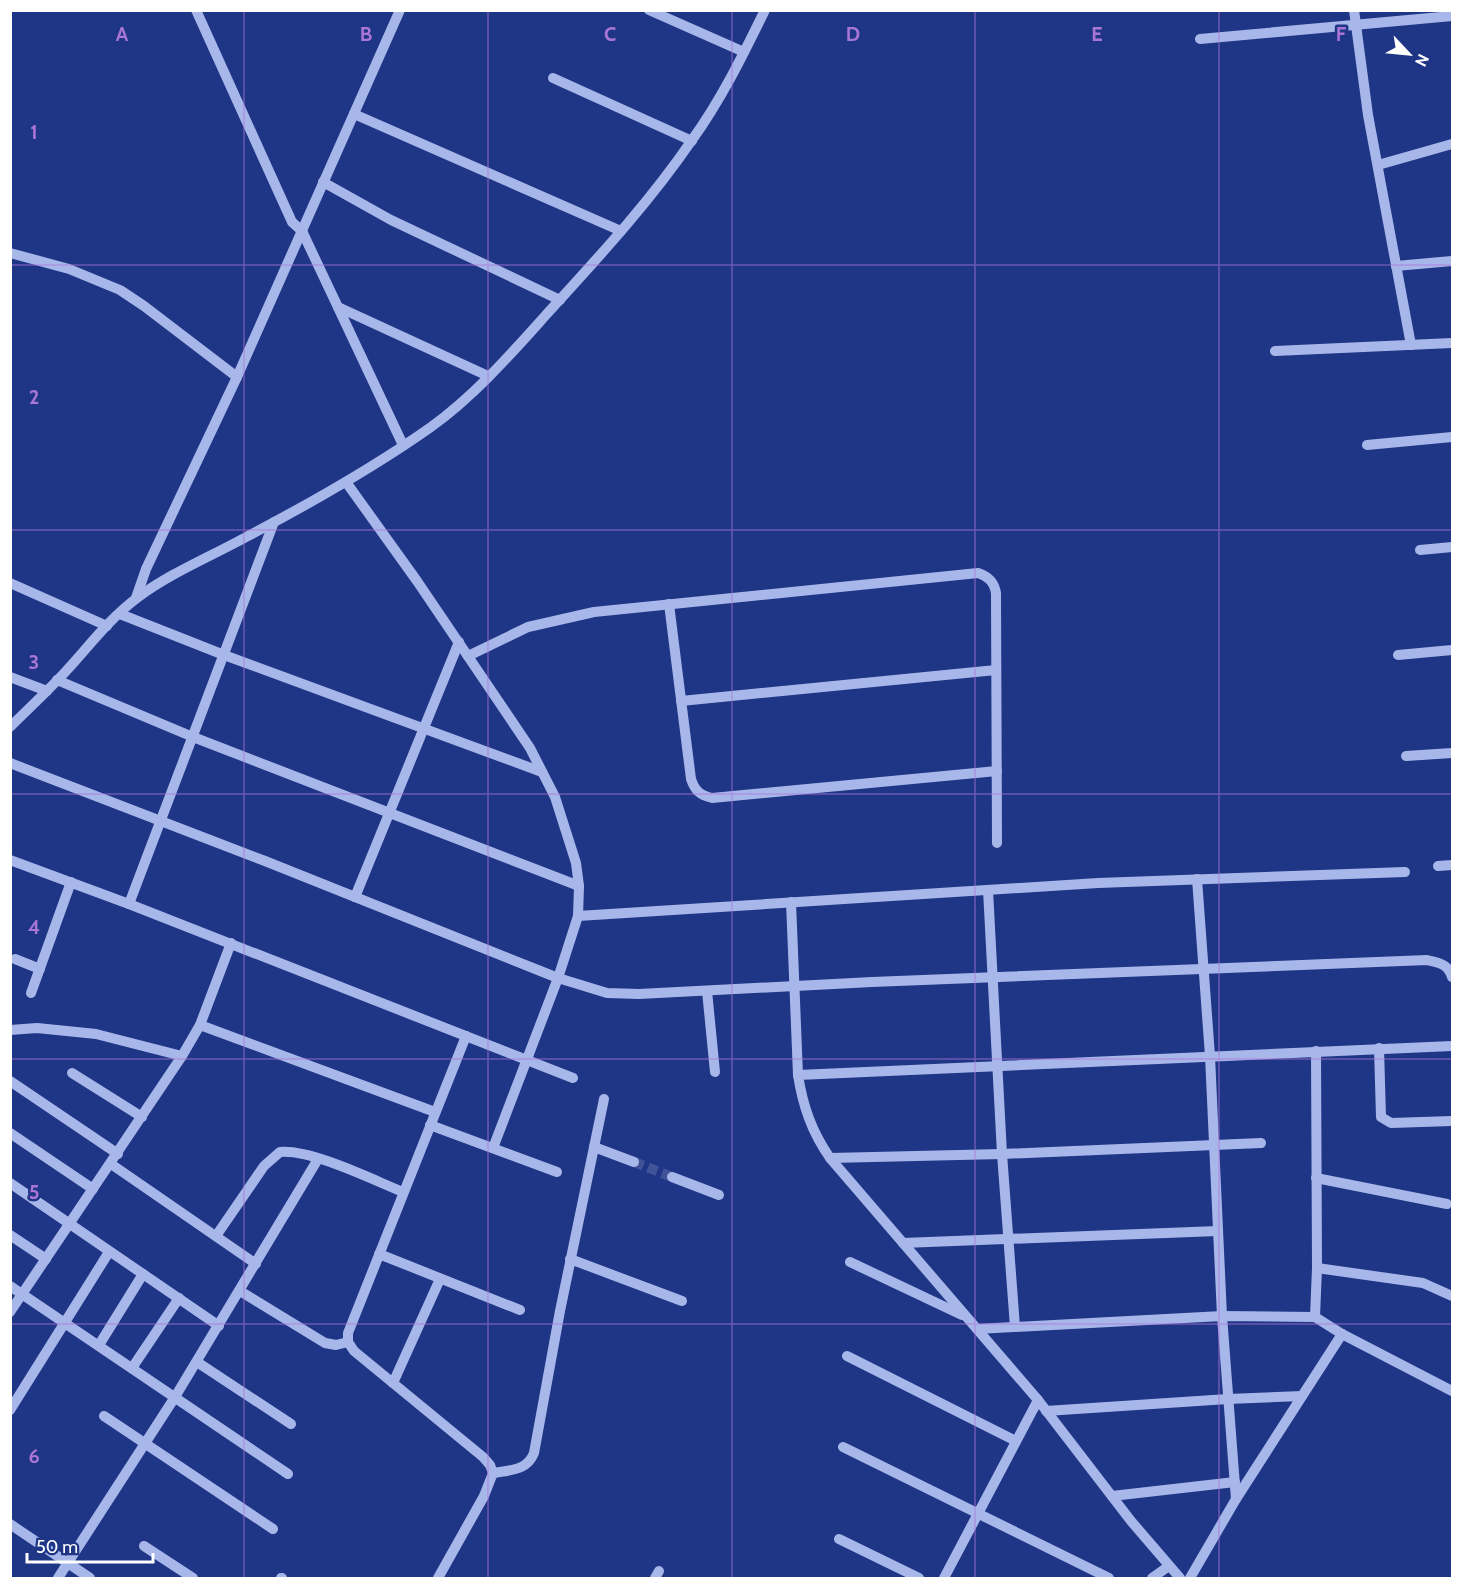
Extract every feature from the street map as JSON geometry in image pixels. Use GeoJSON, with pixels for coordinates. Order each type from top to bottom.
{"type":"FeatureCollection","features":[{"type":"Feature","properties":{"kind":"street"},"geometry":{"type":"LineString","coordinates":[[195,10],[292,222],[302,231],[403,445]]}},
{"type":"Feature","properties":{"kind":"street"},"geometry":{"type":"LineString","coordinates":[[136,598],[146,569],[237,377],[400,10]]}},
{"type":"Feature","properties":{"kind":"street"},"geometry":{"type":"LineString","coordinates":[[649,10],[744,52]]}},
{"type":"Feature","properties":{"kind":"street"},"geometry":{"type":"LineString","coordinates":[[10,727],[136,598],[346,482],[432,426],[461,403],[560,300],[621,231],[692,141],[744,52],[765,10]]}},
{"type":"Feature","properties":{"kind":"street"},"geometry":{"type":"LineString","coordinates":[[1354,10],[1368,115],[1411,345]]}},
{"type":"Feature","properties":{"kind":"street"},"geometry":{"type":"LineString","coordinates":[[1200,39],[1452,16]]}},
{"type":"Feature","properties":{"kind":"street"},"geometry":{"type":"LineString","coordinates":[[553,78],[692,141]]}},
{"type":"Feature","properties":{"kind":"street"},"geometry":{"type":"LineString","coordinates":[[354,114],[621,231]]}},
{"type":"Feature","properties":{"kind":"street"},"geometry":{"type":"LineString","coordinates":[[1378,165],[1452,144]]}},
{"type":"Feature","properties":{"kind":"street"},"geometry":{"type":"LineString","coordinates":[[323,183],[391,220],[560,300]]}},
{"type":"Feature","properties":{"kind":"street"},"geometry":{"type":"LineString","coordinates":[[10,253],[69,269],[120,290],[237,377]]}},
{"type":"Feature","properties":{"kind":"street"},"geometry":{"type":"LineString","coordinates":[[1396,266],[1452,261]]}},
{"type":"Feature","properties":{"kind":"street"},"geometry":{"type":"LineString","coordinates":[[338,307],[488,376]]}},
{"type":"Feature","properties":{"kind":"street"},"geometry":{"type":"LineString","coordinates":[[1275,351],[1452,343]]}},
{"type":"Feature","properties":{"kind":"street"},"geometry":{"type":"LineString","coordinates":[[1367,445],[1452,437]]}},
{"type":"Feature","properties":{"kind":"street"},"geometry":{"type":"LineString","coordinates":[[346,482],[459,642],[530,748],[555,797],[576,863],[579,886],[578,916],[558,978],[525,1059],[493,1148]]}},
{"type":"Feature","properties":{"kind":"street"},"geometry":{"type":"LineString","coordinates":[[129,904],[274,522]]}},
{"type":"Feature","properties":{"kind":"street"},"geometry":{"type":"LineString","coordinates":[[1420,550],[1452,547]]}},
{"type":"Feature","properties":{"kind":"street"},"geometry":{"type":"LineString","coordinates":[[468,656],[511,634],[566,617],[594,612],[978,573],[987,576],[994,584],[996,593],[997,843]]}},
{"type":"Feature","properties":{"kind":"street"},"geometry":{"type":"LineString","coordinates":[[10,583],[107,626]]}},
{"type":"Feature","properties":{"kind":"street"},"geometry":{"type":"LineString","coordinates":[[669,604],[690,779],[694,788],[701,795],[712,798],[997,771]]}},
{"type":"Feature","properties":{"kind":"street"},"geometry":{"type":"LineString","coordinates":[[120,614],[224,655],[542,772]]}},
{"type":"Feature","properties":{"kind":"street"},"geometry":{"type":"LineString","coordinates":[[355,897],[459,642]]}},
{"type":"Feature","properties":{"kind":"street"},"geometry":{"type":"LineString","coordinates":[[1398,655],[1452,650]]}},
{"type":"Feature","properties":{"kind":"street"},"geometry":{"type":"LineString","coordinates":[[681,701],[996,670]]}},
{"type":"Feature","properties":{"kind":"street"},"geometry":{"type":"LineString","coordinates":[[12,678],[46,691]]}},
{"type":"Feature","properties":{"kind":"street"},"geometry":{"type":"LineString","coordinates":[[57,680],[193,737],[579,886]]}},
{"type":"Feature","properties":{"kind":"street"},"geometry":{"type":"LineString","coordinates":[[1406,756],[1452,753]]}},
{"type":"Feature","properties":{"kind":"street"},"geometry":{"type":"LineString","coordinates":[[10,763],[558,978],[586,988],[623,995],[992,977],[1427,960],[1444,965],[1449,969],[1452,977]]}},
{"type":"Feature","properties":{"kind":"street"},"geometry":{"type":"LineString","coordinates":[[10,860],[129,904],[573,1078]]}},
{"type":"Feature","properties":{"kind":"street"},"geometry":{"type":"LineString","coordinates":[[1438,866],[1452,865]]}},
{"type":"Feature","properties":{"kind":"street"},"geometry":{"type":"LineString","coordinates":[[578,916],[988,890],[1197,879],[1405,872]]}},
{"type":"Feature","properties":{"kind":"street"},"geometry":{"type":"LineString","coordinates":[[1197,879],[1210,1056],[1222,1316],[1236,1499]]}},
{"type":"Feature","properties":{"kind":"street"},"geometry":{"type":"LineString","coordinates":[[31,993],[71,882]]}},
{"type":"Feature","properties":{"kind":"street"},"geometry":{"type":"LineString","coordinates":[[988,890],[1002,1154],[1015,1327]]}},
{"type":"Feature","properties":{"kind":"street"},"geometry":{"type":"LineString","coordinates":[[791,902],[798,1075],[802,1101],[819,1142],[830,1158],[1038,1400],[1112,1496],[1180,1578]]}},
{"type":"Feature","properties":{"kind":"street"},"geometry":{"type":"LineString","coordinates":[[10,1312],[182,1056],[200,1025],[231,944]]}},
{"type":"Feature","properties":{"kind":"street"},"geometry":{"type":"LineString","coordinates":[[15,959],[40,969]]}},
{"type":"Feature","properties":{"kind":"street"},"geometry":{"type":"LineString","coordinates":[[707,991],[715,1072]]}},
{"type":"Feature","properties":{"kind":"street"},"geometry":{"type":"LineString","coordinates":[[200,1025],[435,1112]]}},
{"type":"Feature","properties":{"kind":"street"},"geometry":{"type":"LineString","coordinates":[[10,1029],[37,1028],[96,1034],[182,1056]]}},
{"type":"Feature","properties":{"kind":"street"},"geometry":{"type":"LineString","coordinates":[[438,1578],[484,1496],[493,1473],[483,1457],[368,1363],[348,1342],[348,1333],[466,1036]]}},
{"type":"Feature","properties":{"kind":"street"},"geometry":{"type":"LineString","coordinates":[[798,1075],[1452,1046]]}},
{"type":"Feature","properties":{"kind":"street"},"geometry":{"type":"LineString","coordinates":[[1379,1048],[1381,1117],[1391,1123],[1452,1121]]}},
{"type":"Feature","properties":{"kind":"street"},"geometry":{"type":"LineString","coordinates":[[1315,1317],[1317,1268],[1316,1051]]}},
{"type":"Feature","properties":{"kind":"street"},"geometry":{"type":"LineString","coordinates":[[72,1073],[142,1117]]}},
{"type":"Feature","properties":{"kind":"street"},"geometry":{"type":"LineString","coordinates":[[10,1081],[118,1154]]}},
{"type":"Feature","properties":{"kind":"street"},"geometry":{"type":"LineString","coordinates":[[493,1473],[524,1467],[531,1461],[534,1453],[570,1259],[604,1098]]}},
{"type":"Feature","properties":{"kind":"street"},"geometry":{"type":"LineString","coordinates":[[430,1125],[557,1172]]}},
{"type":"Feature","properties":{"kind":"street"},"geometry":{"type":"LineString","coordinates":[[10,1133],[93,1189]]}},
{"type":"Feature","properties":{"kind":"street"},"geometry":{"type":"LineString","coordinates":[[830,1158],[1002,1154],[1261,1143]]}},
{"type":"Feature","properties":{"kind":"street"},"geometry":{"type":"LineString","coordinates":[[594,1147],[634,1162]]}},
{"type":"Feature","properties":{"kind":"street"},"geometry":{"type":"LineString","coordinates":[[216,1236],[272,1157],[280,1152],[290,1151],[318,1159],[403,1192]]}},
{"type":"Feature","properties":{"kind":"street"},"geometry":{"type":"LineString","coordinates":[[58,1578],[197,1362],[318,1159]]}},
{"type":"Feature","properties":{"kind":"street"},"geometry":{"type":"LineString","coordinates":[[111,1164],[256,1264]]}},
{"type":"Feature","properties":{"kind":"street"},"geometry":{"type":"LineString","coordinates":[[672,1177],[719,1195]]}},
{"type":"Feature","properties":{"kind":"street"},"geometry":{"type":"LineString","coordinates":[[1316,1178],[1447,1204]]}},
{"type":"Feature","properties":{"kind":"street"},"geometry":{"type":"LineString","coordinates":[[10,1183],[219,1326]]}},
{"type":"Feature","properties":{"kind":"street"},"geometry":{"type":"LineString","coordinates":[[903,1243],[1218,1231]]}},
{"type":"Feature","properties":{"kind":"street"},"geometry":{"type":"LineString","coordinates":[[10,1235],[46,1259]]}},
{"type":"Feature","properties":{"kind":"street"},"geometry":{"type":"LineString","coordinates":[[10,1410],[109,1252]]}},
{"type":"Feature","properties":{"kind":"street"},"geometry":{"type":"LineString","coordinates":[[379,1254],[520,1310]]}},
{"type":"Feature","properties":{"kind":"street"},"geometry":{"type":"LineString","coordinates":[[570,1259],[682,1300]]}},
{"type":"Feature","properties":{"kind":"street"},"geometry":{"type":"LineString","coordinates":[[850,1262],[965,1316]]}},
{"type":"Feature","properties":{"kind":"street"},"geometry":{"type":"LineString","coordinates":[[1317,1268],[1423,1283],[1452,1296]]}},
{"type":"Feature","properties":{"kind":"street"},"geometry":{"type":"LineString","coordinates":[[99,1345],[143,1274]]}},
{"type":"Feature","properties":{"kind":"street"},"geometry":{"type":"LineString","coordinates":[[393,1383],[440,1279]]}},
{"type":"Feature","properties":{"kind":"street"},"geometry":{"type":"LineString","coordinates":[[10,1286],[288,1474]]}},
{"type":"Feature","properties":{"kind":"street"},"geometry":{"type":"LineString","coordinates":[[240,1291],[325,1343],[336,1345],[348,1342]]}},
{"type":"Feature","properties":{"kind":"street"},"geometry":{"type":"LineString","coordinates":[[132,1368],[178,1298]]}},
{"type":"Feature","properties":{"kind":"street"},"geometry":{"type":"LineString","coordinates":[[977,1329],[1222,1316],[1315,1317],[1342,1334],[1452,1391]]}},
{"type":"Feature","properties":{"kind":"street"},"geometry":{"type":"LineString","coordinates":[[1190,1578],[1236,1499],[1342,1334]]}},
{"type":"Feature","properties":{"kind":"street"},"geometry":{"type":"LineString","coordinates":[[847,1356],[1016,1441]]}},
{"type":"Feature","properties":{"kind":"street"},"geometry":{"type":"LineString","coordinates":[[197,1362],[291,1424]]}},
{"type":"Feature","properties":{"kind":"street"},"geometry":{"type":"LineString","coordinates":[[1046,1411],[1302,1396]]}},
{"type":"Feature","properties":{"kind":"street"},"geometry":{"type":"LineString","coordinates":[[944,1578],[1038,1400]]}},
{"type":"Feature","properties":{"kind":"street"},"geometry":{"type":"LineString","coordinates":[[104,1416],[273,1529]]}},
{"type":"Feature","properties":{"kind":"street"},"geometry":{"type":"LineString","coordinates":[[843,1447],[1109,1578]]}},
{"type":"Feature","properties":{"kind":"street"},"geometry":{"type":"LineString","coordinates":[[1112,1496],[1234,1482]]}},
{"type":"Feature","properties":{"kind":"street"},"geometry":{"type":"LineString","coordinates":[[10,1524],[90,1578]]}},
{"type":"Feature","properties":{"kind":"street"},"geometry":{"type":"LineString","coordinates":[[838,1539],[919,1578]]}},
{"type":"Feature","properties":{"kind":"street"},"geometry":{"type":"LineString","coordinates":[[144,1546],[193,1578]]}},
{"type":"Feature","properties":{"kind":"street"},"geometry":{"type":"LineString","coordinates":[[1152,1578],[1168,1566]]}},
{"type":"Feature","properties":{"kind":"tunnel"},"geometry":{"type":"LineString","coordinates":[[634,1162],[672,1177]]}}]}
